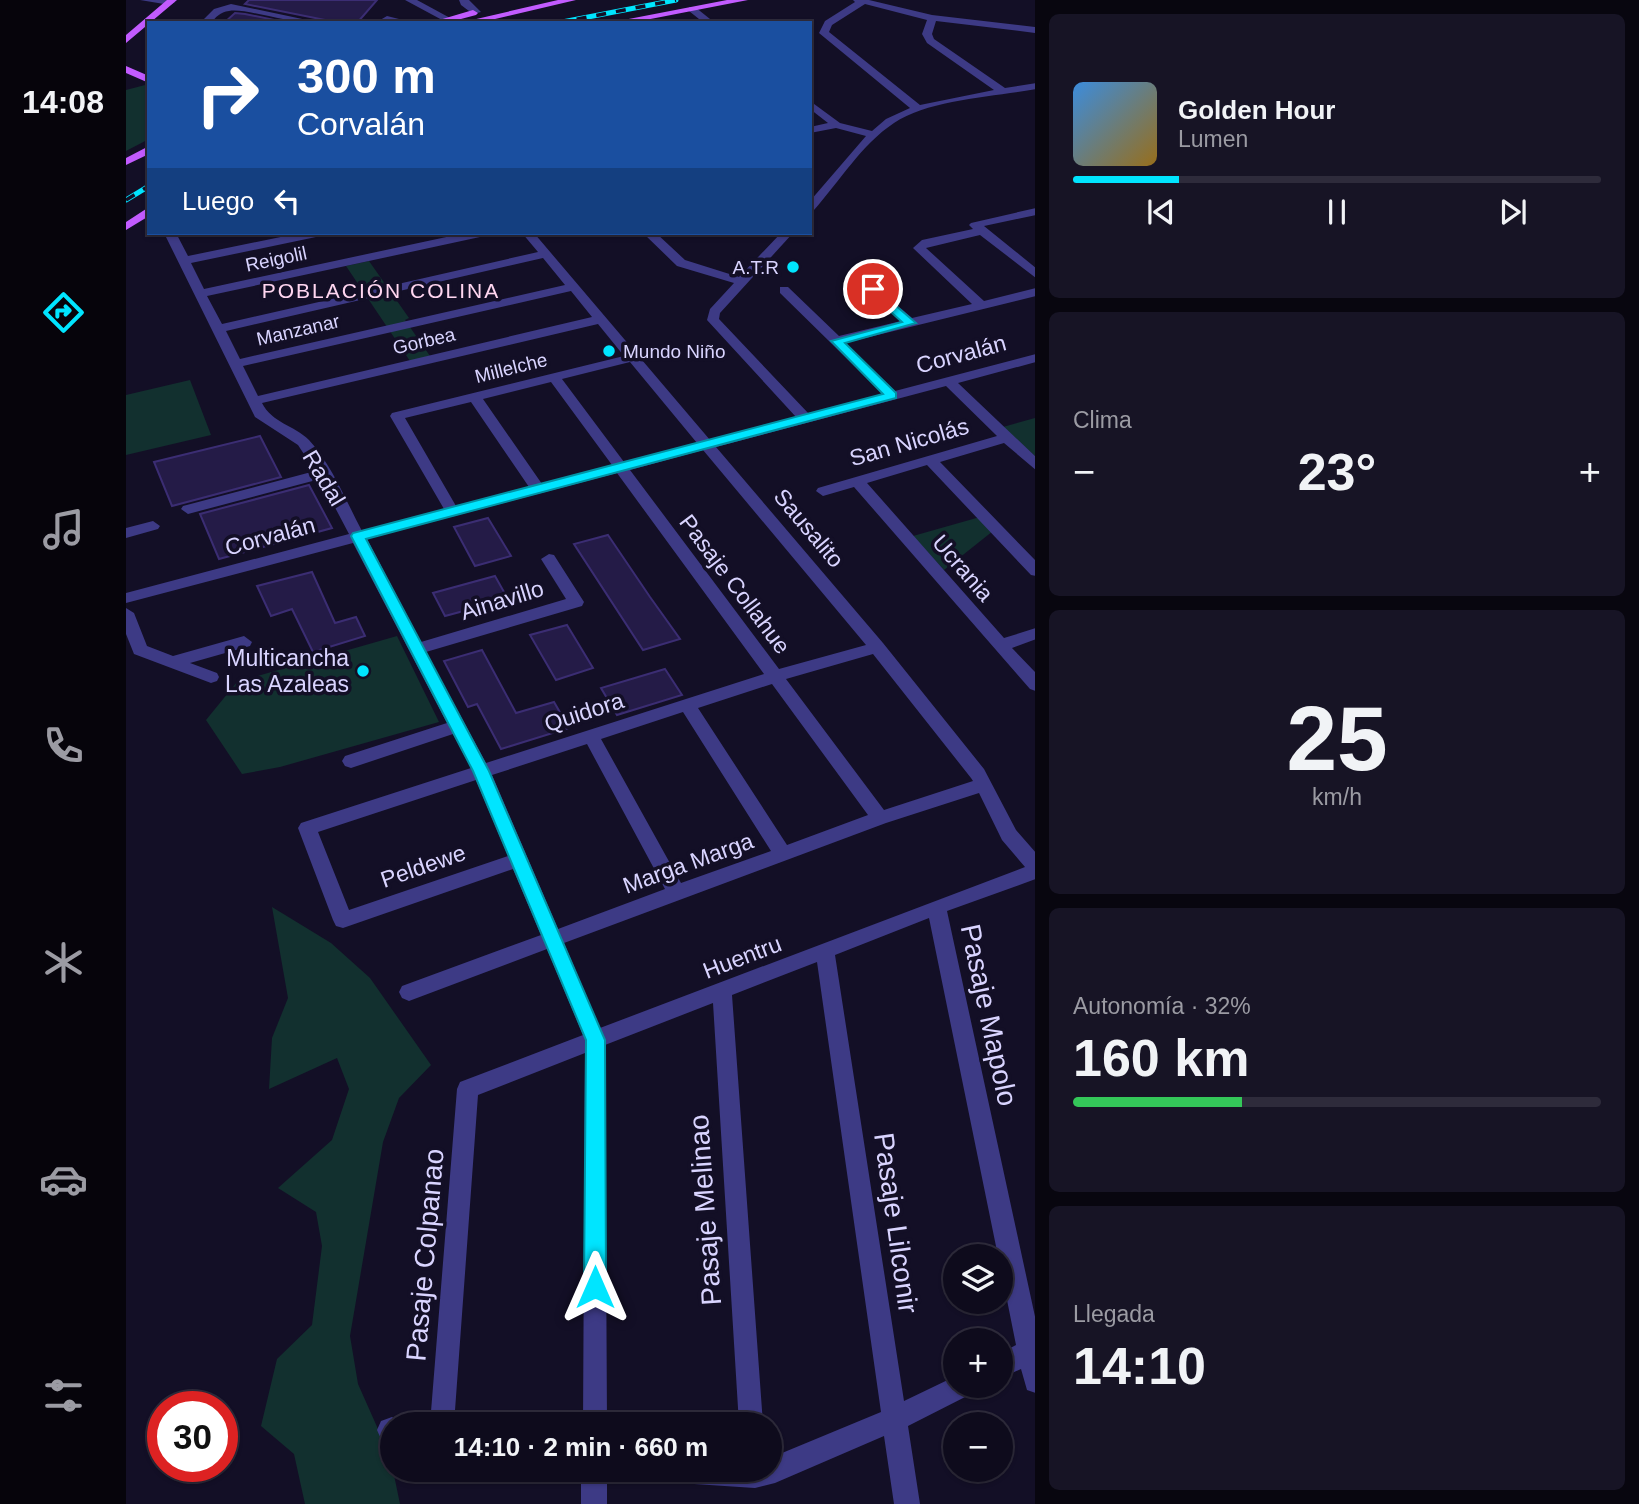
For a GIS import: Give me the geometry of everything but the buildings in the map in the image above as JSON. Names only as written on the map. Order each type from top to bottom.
[{"type":"main road","points":[[440,21],[535,0]]},
{"type":"main road","points":[[473,21],[572,0]]},
{"type":"main road","points":[[624,21],[743,0]]},
{"type":"main road","points":[[158,21],[174,1]]},
{"type":"main road","points":[[149,21],[174,1]]},
{"type":"main road","points":[[126,40],[147,23]]},
{"type":"main road","points":[[126,53],[147,32]]},
{"type":"main road","points":[[126,69],[147,79]]},
{"type":"main road","points":[[127,85],[147,80]]},
{"type":"main road","points":[[126,162],[147,150]]},
{"type":"main road","points":[[126,227],[147,211]]},
{"type":"street","points":[[145,0],[174,1]]},
{"type":"street","points":[[410,0],[447,19]]},
{"type":"street","points":[[464,0],[475,12]]},
{"type":"street","points":[[918,109],[824,33],[828,23],[860,1],[932,18],[1035,30]]},
{"type":"street","points":[[207,21],[227,7],[297,21]]},
{"type":"street","points":[[692,9],[707,21]]},
{"type":"street","points":[[932,18],[927,34],[930,41],[1004,92]]},
{"type":"street","points":[[812,206],[889,122],[918,109],[1035,86]]},
{"type":"street","points":[[812,106],[836,125],[875,135]]},
{"type":"street","points":[[812,130],[836,125]]},
{"type":"street","points":[[981,305],[920,251],[921,245],[1035,211]]},
{"type":"street","points":[[978,228],[1035,275]]},
{"type":"street","name":"Radal","points":[[171,235],[262,417],[303,442],[324,473],[358,536],[481,771],[595,1040],[595,1412]]},
{"type":"street","points":[[186,260],[276,237],[296,235]]},
{"type":"street","name":"Reigolil","points":[[202,293],[471,235]]},
{"type":"street","name":"Sausalito","points":[[530,235],[877,647],[985,784],[1009,835],[1035,869]]},
{"type":"street","points":[[651,235],[681,263],[742,282]]},
{"type":"street","points":[[785,235],[714,313],[715,324],[805,418]]},
{"type":"street","points":[[219,329],[546,254]]},
{"type":"street","points":[[855,272],[910,323]]},
{"type":"street","name":"Manzanar","points":[[237,364],[574,287]]},
{"type":"street","points":[[784,290],[892,395]]},
{"type":"street","points":[[836,341],[1035,292]]},
{"type":"street","name":"Gorbea","points":[[255,401],[601,319]]},
{"type":"street","name":"Millelche","points":[[452,511],[397,416],[634,357]]},
{"type":"street","name":"Corvalán","points":[[126,598],[1035,358]]},
{"type":"street","name":"Pasaje Collahue","points":[[554,377],[880,818]]},
{"type":"street","points":[[948,381],[1035,466]]},
{"type":"street","points":[[475,397],[538,489]]},
{"type":"street","name":"San Nicolás","points":[[823,491],[1006,438]]},
{"type":"street","points":[[930,460],[1035,571]]},
{"type":"street","points":[[188,509],[324,473]]},
{"type":"street","name":"Ucrania","points":[[857,481],[1035,685]]},
{"type":"street","points":[[126,533],[153,526]]},
{"type":"street","name":"Ainavillo","points":[[417,649],[576,602],[549,559]]},
{"type":"street","points":[[126,613],[140,650],[211,677]]},
{"type":"street","points":[[1000,646],[1035,633]]},
{"type":"street","points":[[172,662],[244,642]]},
{"type":"street","name":"Quidora","points":[[343,920],[307,828],[687,705],[877,647]]},
{"type":"street","points":[[687,705],[783,854]]},
{"type":"street","points":[[351,761],[458,726]]},
{"type":"street","points":[[591,736],[677,893]]},
{"type":"street","name":"Marga Marga","points":[[409,992],[880,818],[985,784]]},
{"type":"street","name":"Peldewe","points":[[343,920],[519,860]]},
{"type":"street","name":"Huentru","points":[[468,1089],[1035,869]]},
{"type":"street","name":"Pasaje Mapolo","points":[[936,907],[1032,1350],[1035,1381]]},
{"type":"street","name":"Pasaje Lilconir","points":[[825,951],[907,1504]]},
{"type":"street","name":"Pasaje Melinao","points":[[722,991],[750,1412]]},
{"type":"street","name":"Pasaje Colpanao","points":[[443,1412],[468,1089]]},
{"type":"street","points":[[1013,1360],[1032,1350]]},
{"type":"street","points":[[782,1466],[796,1463],[895,1419],[943,1395]]},
{"type":"street","points":[[594,1482],[594,1504]]},
{"type":"green space","points":[[147,85],[147,140],[126,151],[126,90]]},
{"type":"green space","points":[[369,261],[409,318],[405,320],[430,356],[410,361],[346,266]]},
{"type":"green space","points":[[190,380],[211,435],[126,455],[126,395]]},
{"type":"green space","points":[[1035,418],[1035,456],[1003,427]]},
{"type":"green space","points":[[980,517],[993,531],[944,570],[913,536]]},
{"type":"green space","points":[[397,636],[439,722],[280,767],[242,774],[206,720],[237,682]]},
{"type":"green space","points":[[272,907],[331,943],[370,978],[431,1065],[399,1098],[383,1142],[350,1336],[358,1384],[380,1434],[380,1482],[395,1482],[400,1504],[305,1504],[294,1454],[261,1426],[277,1359],[312,1325],[322,1246],[316,1212],[278,1188],[332,1140],[349,1089],[337,1058],[269,1089],[272,1038],[288,998]]},
{"type":"railway","points":[[567,21],[676,0]]},
{"type":"railway","points":[[126,200],[147,187]]},
{"type":"place","name":"A.T.R","points":[[793,267]]},
{"type":"place","name":"Mundo Niño","points":[[609,351]]},
{"type":"place","name":"Multicancha Las Azaleas","points":[[363,671]]},
{"type":"district","name":"POBLACIÓN COLINA","points":[[381,290]]},
{"type":"route","points":[[595,1287],[595,1040],[481,771],[358,536],[892,395],[836,341],[910,323],[873,289]]}]
